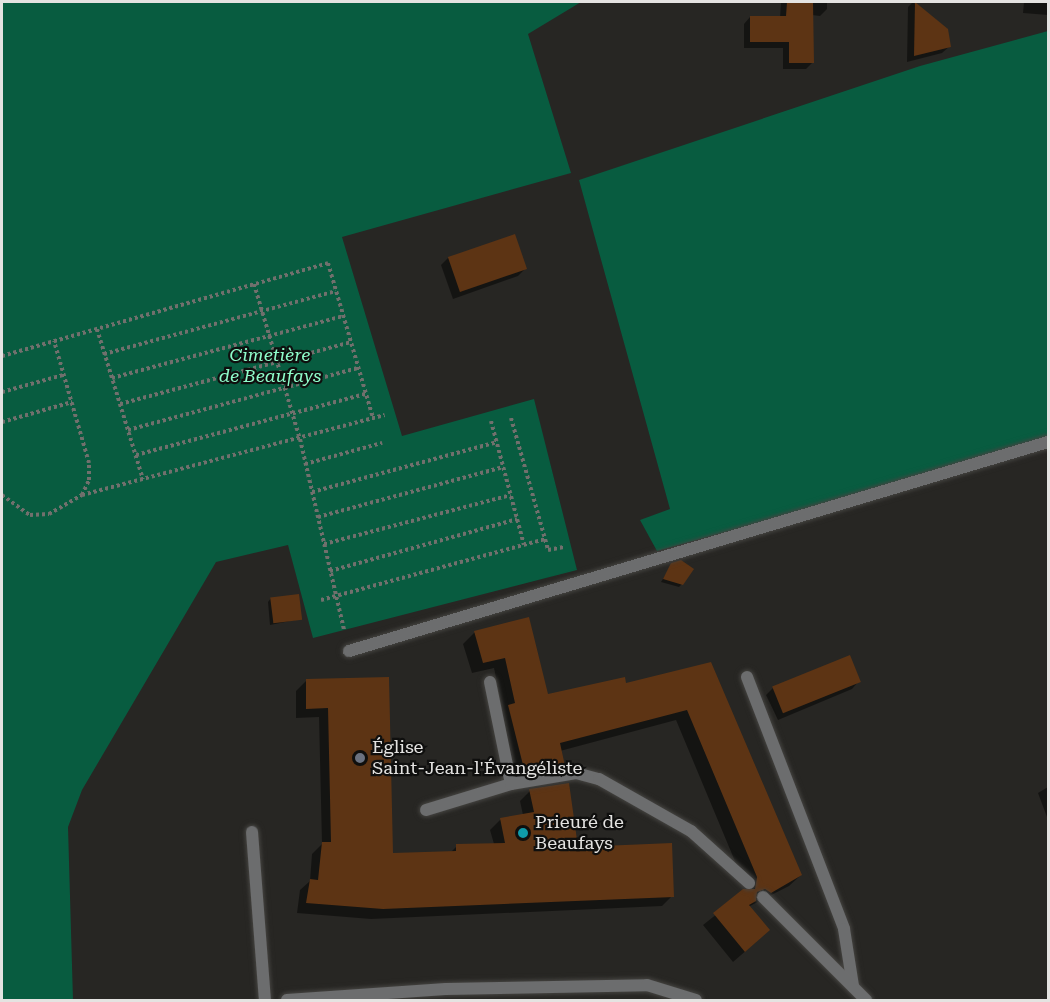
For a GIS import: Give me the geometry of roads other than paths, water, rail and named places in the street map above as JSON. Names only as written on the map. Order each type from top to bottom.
[{"type":"lane","points":[[349,651],[1048,442]]},
{"type":"lane","points":[[747,677],[844,929],[853,986]]},
{"type":"lane","points":[[490,682],[511,784]]},
{"type":"lane","points":[[426,810],[511,784],[576,773],[599,779],[691,831],[749,883]]},
{"type":"lane","points":[[252,832],[264,1000]]},
{"type":"lane","points":[[763,897],[866,1000]]},
{"type":"lane","points":[[287,1000],[446,989],[647,985],[696,1000]]},
{"type":"place","name":"Église Saint-Jean-l'Évangéliste","points":[[360,758]]},
{"type":"place","name":"Prieuré de Beaufays","points":[[523,833]]},
{"type":"park label","name":"Cimetière de Beaufays","points":[[270,366]]}]
